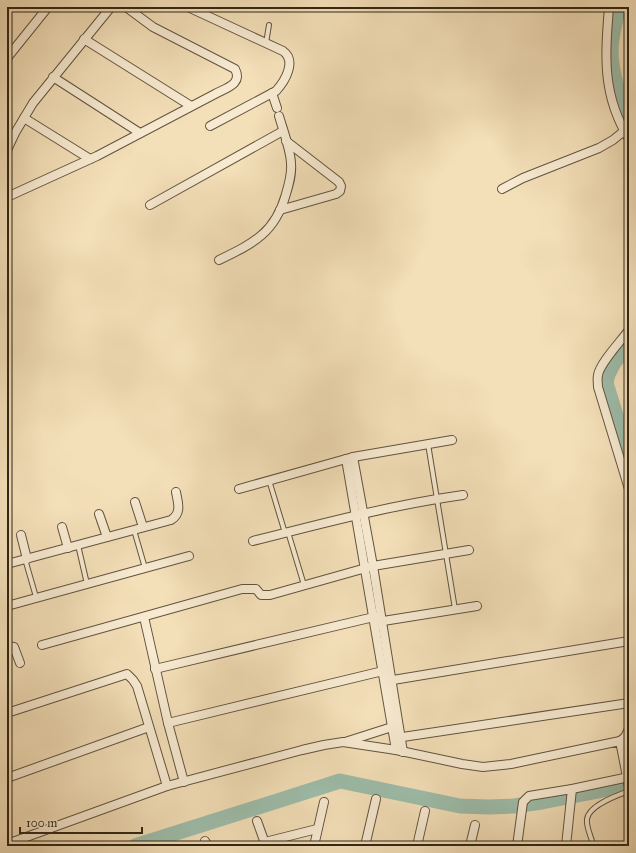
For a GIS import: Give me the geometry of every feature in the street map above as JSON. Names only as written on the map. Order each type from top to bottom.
[{"type":"street","points":[[7,58],[48,7]]},
{"type":"street","points":[[7,150],[15,133],[33,103],[108,10],[98,7]]},
{"type":"street","points":[[7,197],[90,159],[234,84],[237,79],[237,74],[234,69],[153,27],[126,7]]},
{"type":"street","points":[[188,7],[283,51],[288,54],[289,58],[288,70],[284,80],[276,91],[210,126]]},
{"type":"street","points":[[609,7],[606,57],[609,93],[616,113],[629,139]]},
{"type":"street","points":[[84,40],[191,106]]},
{"type":"street","points":[[53,78],[140,133]]},
{"type":"street","points":[[272,93],[277,108]]},
{"type":"street","points":[[219,260],[249,246],[262,236],[277,218],[291,176],[292,162],[280,116]]},
{"type":"street","points":[[24,118],[90,159]]},
{"type":"street","points":[[150,205],[283,131]]},
{"type":"street","points":[[502,189],[523,178],[599,148],[613,140],[624,131]]},
{"type":"street","points":[[280,210],[336,194],[340,191],[341,186],[339,182],[286,140]]},
{"type":"street","points":[[629,330],[601,366],[597,380],[629,489]]},
{"type":"street","points":[[238,489],[350,458],[452,440]]},
{"type":"street","points":[[350,458],[370,567],[399,751]]},
{"type":"street","points":[[7,564],[171,520],[178,514],[179,508],[176,492]]},
{"type":"street","points":[[253,541],[360,513],[463,494]]},
{"type":"street","points":[[135,502],[143,527]]},
{"type":"street","points":[[99,514],[107,537]]},
{"type":"street","points":[[62,527],[68,548]]},
{"type":"street","points":[[21,535],[26,559]]},
{"type":"street","points":[[42,644],[242,590],[256,589],[261,595],[265,595],[304,586],[370,567],[470,550]]},
{"type":"street","points":[[7,606],[189,556]]},
{"type":"street","points":[[155,669],[378,619],[477,606]]},
{"type":"street","points":[[144,617],[168,723],[184,782]]},
{"type":"street","points":[[388,681],[629,641]]},
{"type":"street","points":[[7,646],[9,645],[14,647],[20,663]]},
{"type":"street","points":[[168,723],[386,670]]},
{"type":"street","points":[[7,713],[127,674],[137,686],[167,786]]},
{"type":"street","points":[[388,681],[392,727],[397,738]]},
{"type":"street","points":[[397,738],[629,703]]},
{"type":"street","points":[[7,778],[149,727]]},
{"type":"street","points":[[7,844],[167,786],[302,750],[343,742],[392,727]]},
{"type":"street","points":[[343,742],[483,767],[511,764],[620,741],[625,737],[629,729]]},
{"type":"street","points":[[620,741],[629,787]]},
{"type":"street","points":[[517,846],[521,812],[525,798],[534,794],[571,791],[628,777]]},
{"type":"street","points":[[566,846],[571,791]]},
{"type":"street","points":[[365,846],[376,799]]},
{"type":"street","points":[[314,846],[324,802]]},
{"type":"street","points":[[417,846],[425,811]]},
{"type":"street","points":[[257,821],[265,844],[317,829]]},
{"type":"street","points":[[470,846],[475,825]]},
{"type":"lane","points":[[266,43],[269,25]]},
{"type":"lane","points":[[428,444],[455,610]]},
{"type":"lane","points":[[269,480],[304,586]]},
{"type":"lane","points":[[134,530],[145,568]]},
{"type":"lane","points":[[78,545],[87,584]]},
{"type":"lane","points":[[26,559],[36,597]]},
{"type":"lane","points":[[592,841],[587,820],[588,814],[603,802],[629,791]]},
{"type":"waterway","points":[[619,7],[612,39],[611,59],[622,103],[629,120]]},
{"type":"waterway","points":[[629,345],[612,367],[606,383],[629,457]]},
{"type":"waterway","points":[[135,846],[340,781],[460,806],[489,807],[514,806],[542,802],[629,785]]}]
